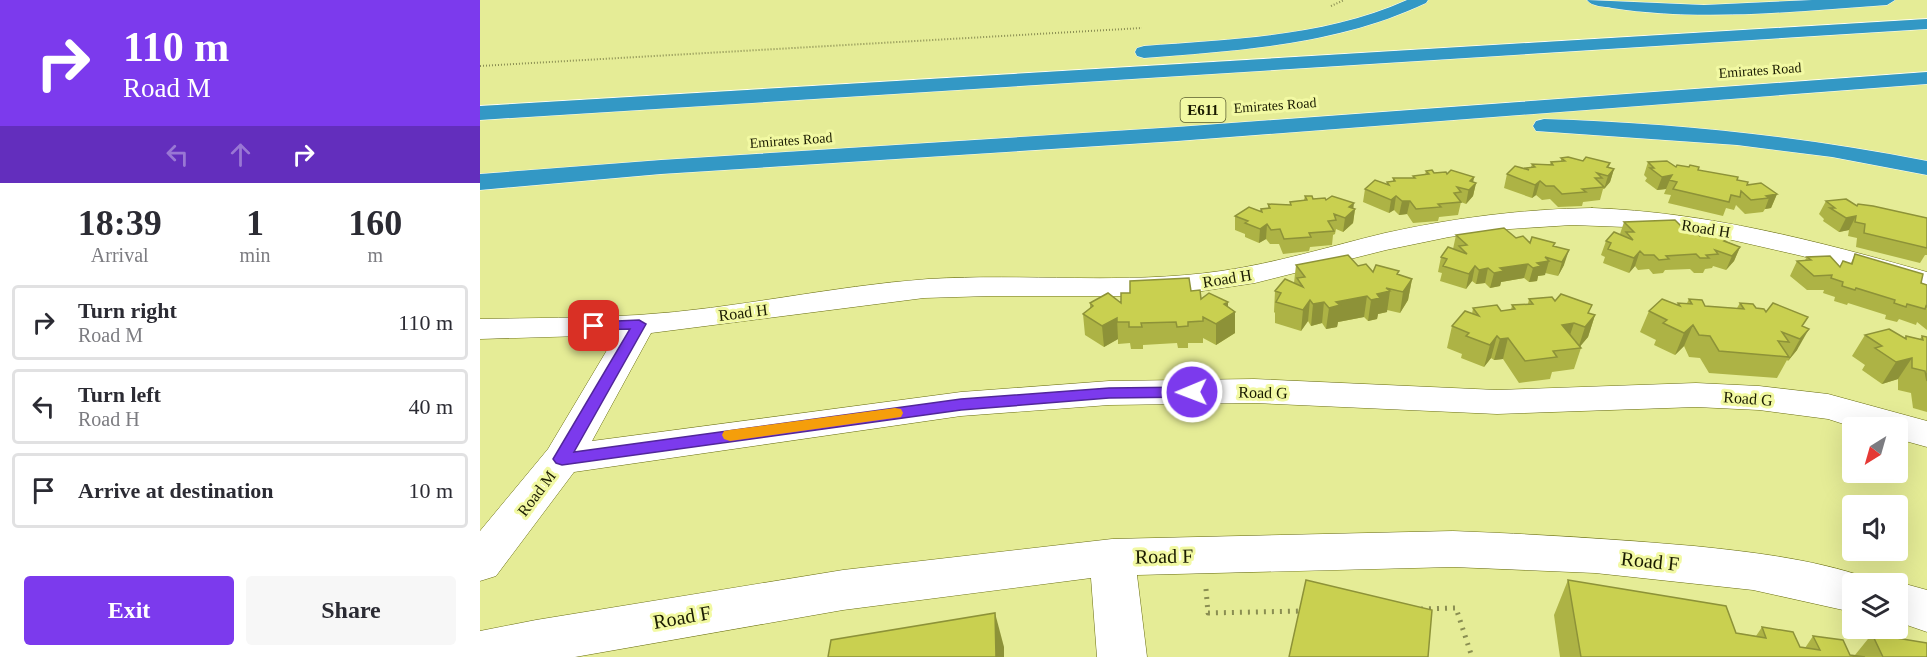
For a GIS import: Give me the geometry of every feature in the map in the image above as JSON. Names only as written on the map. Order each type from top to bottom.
[{"type":"highway","points":[[1126,53],[1243,44],[1307,35],[1382,16],[1420,0]]},
{"type":"highway","points":[[1595,0],[1653,8],[1701,9],[1887,0]]},
{"type":"highway","points":[[480,113],[1927,24]]},
{"type":"highway","points":[[691,101],[866,78],[1055,59]]},
{"type":"highway","name":"Emirates Road","points":[[1591,82],[1927,59]]},
{"type":"highway","points":[[484,175],[661,167],[1259,128],[1927,78]]},
{"type":"highway","points":[[1865,82],[1927,83]]},
{"type":"highway","name":"Emirates Road","points":[[484,175],[1013,124]]},
{"type":"highway","points":[[484,175],[571,183],[645,180],[1402,130],[1542,126],[1669,130],[1753,138],[1832,149],[1927,168]]},
{"type":"street","name":"Road H","points":[[480,329],[639,324],[968,286],[1122,288],[1190,284],[1254,275],[1448,229],[1526,220],[1611,217],[1692,224],[1779,241],[1927,282]]},
{"type":"street","name":"Road M","points":[[480,563],[562,459],[639,324]]},
{"type":"street","name":"Road G","points":[[562,459],[961,404],[1109,393],[1254,390],[1497,402],[1696,395],[1759,398],[1827,407],[1927,434]]},
{"type":"street","name":"Road F","points":[[480,654],[536,642],[843,590],[1112,558],[1453,549],[1595,555],[1753,571],[1842,590]]},
{"type":"street","points":[[1112,558],[1122,657]]},
{"type":"street","points":[[1908,605],[1927,611]]},
{"type":"path","points":[[1326,9],[1344,0]]},
{"type":"path","points":[[480,66],[1151,27]]},
{"type":"path","points":[[1204,555],[1208,613],[1314,611]]},
{"type":"path","points":[[1408,609],[1456,608],[1472,657]]},
{"type":"building","points":[[1568,157],[1583,161],[1586,157],[1610,163],[1607,167],[1614,169],[1608,176],[1597,173],[1602,178],[1595,178],[1604,187],[1582,189],[1586,192],[1562,194],[1554,186],[1546,186],[1540,181],[1535,185],[1507,174],[1515,166],[1529,170],[1526,168],[1535,167],[1532,164],[1553,165],[1551,162],[1565,161],[1561,158]]},
{"type":"building","points":[[1667,161],[1676,167],[1677,165],[1689,167],[1690,165],[1699,167],[1698,170],[1738,177],[1737,180],[1748,182],[1747,185],[1761,183],[1777,194],[1766,196],[1769,198],[1751,200],[1741,191],[1740,197],[1731,195],[1729,202],[1673,189],[1677,182],[1669,180],[1672,175],[1662,177],[1650,168],[1654,168],[1648,162]]},
{"type":"building","points":[[1432,170],[1434,173],[1446,172],[1447,174],[1451,170],[1474,177],[1470,181],[1476,183],[1469,190],[1457,187],[1461,192],[1454,193],[1461,202],[1438,204],[1441,207],[1416,209],[1410,201],[1402,201],[1396,196],[1391,200],[1365,189],[1375,180],[1389,185],[1387,182],[1395,181],[1393,178],[1415,178],[1413,176],[1429,174],[1426,171]]},
{"type":"building","points":[[1305,196],[1326,200],[1332,196],[1354,203],[1349,207],[1355,209],[1345,218],[1334,214],[1336,220],[1328,221],[1334,231],[1309,233],[1311,237],[1284,239],[1280,229],[1271,230],[1267,224],[1260,229],[1235,216],[1249,207],[1262,212],[1261,209],[1270,208],[1268,204],[1291,205],[1290,202],[1307,200]]},
{"type":"building","points":[[1846,199],[1857,206],[1858,204],[1873,206],[1927,218],[1927,248],[1864,233],[1865,224],[1855,222],[1856,216],[1846,218],[1830,208],[1835,208],[1826,201]]},
{"type":"building","points":[[1675,220],[1685,230],[1693,229],[1700,236],[1703,231],[1727,239],[1724,241],[1740,247],[1732,256],[1715,250],[1718,254],[1706,255],[1709,258],[1700,258],[1696,254],[1666,256],[1669,259],[1659,260],[1654,255],[1644,255],[1640,251],[1634,258],[1608,249],[1611,243],[1606,241],[1614,232],[1633,240],[1626,232],[1634,232],[1624,222]]},
{"type":"building","points":[[1504,228],[1516,238],[1523,236],[1530,243],[1532,237],[1555,243],[1553,246],[1569,250],[1562,262],[1545,257],[1549,261],[1537,263],[1541,266],[1533,268],[1528,264],[1500,268],[1504,271],[1494,273],[1488,268],[1479,270],[1475,266],[1469,274],[1443,266],[1447,259],[1441,257],[1448,247],[1467,254],[1459,246],[1467,245],[1456,235]]},
{"type":"building","points":[[1855,254],[1923,274],[1921,283],[1927,285],[1927,307],[1925,309],[1907,304],[1906,307],[1894,303],[1895,300],[1842,286],[1843,282],[1831,278],[1832,275],[1814,276],[1797,261],[1811,260],[1807,257],[1830,256],[1840,267],[1843,261],[1852,264]]},
{"type":"building","points":[[1348,255],[1358,266],[1366,264],[1373,272],[1376,265],[1399,271],[1397,274],[1412,279],[1403,292],[1386,288],[1390,291],[1377,294],[1380,298],[1371,300],[1367,296],[1336,302],[1340,305],[1329,308],[1324,302],[1313,304],[1310,300],[1303,310],[1276,302],[1281,293],[1275,291],[1285,279],[1303,287],[1297,278],[1305,277],[1296,265]]},
{"type":"building","points":[[1189,278],[1191,291],[1200,290],[1201,299],[1209,293],[1228,302],[1224,304],[1235,312],[1216,324],[1203,317],[1203,321],[1188,322],[1188,326],[1177,327],[1176,322],[1141,323],[1142,327],[1129,327],[1129,322],[1117,322],[1117,318],[1102,326],[1083,314],[1093,306],[1090,303],[1108,293],[1121,303],[1121,293],[1130,293],[1130,281]]},
{"type":"building","points":[[1561,294],[1592,305],[1588,313],[1595,315],[1585,327],[1574,323],[1562,325],[1581,348],[1553,351],[1557,357],[1525,361],[1508,338],[1500,339],[1497,336],[1490,345],[1466,336],[1469,333],[1452,326],[1465,311],[1479,316],[1473,308],[1497,305],[1501,311],[1515,309],[1512,305],[1533,304],[1529,299],[1552,297],[1555,301]]},
{"type":"building","points":[[1662,299],[1680,306],[1678,303],[1692,304],[1689,299],[1702,300],[1705,306],[1744,309],[1740,303],[1753,304],[1756,308],[1764,309],[1766,312],[1773,303],[1808,317],[1802,326],[1809,329],[1800,339],[1782,332],[1789,342],[1778,341],[1789,357],[1719,351],[1710,336],[1699,335],[1693,325],[1684,333],[1663,323],[1667,320],[1649,311]]},
{"type":"building","points":[[1889,329],[1906,339],[1906,336],[1923,340],[1922,336],[1927,337],[1927,381],[1925,371],[1912,368],[1912,358],[1896,362],[1875,348],[1882,346],[1865,335]]},
{"type":"building","points":[[1306,580],[1432,610],[1428,657],[1289,657]]},
{"type":"building","points":[[1568,580],[1726,606],[1736,633],[1766,638],[1762,627],[1793,632],[1800,647],[1820,650],[1813,636],[1843,640],[1850,655],[1865,657],[1581,657]]},
{"type":"building","points":[[995,613],[996,657],[828,657],[831,640]]},
{"type":"building","points":[[1874,639],[1903,639],[1927,643],[1927,657],[1883,657]]},
{"type":"slow traffic","points":[[730,435],[895,413]]},
{"type":"route","points":[[594,326],[639,324],[562,459],[961,404],[1109,393],[1192,392]]}]
